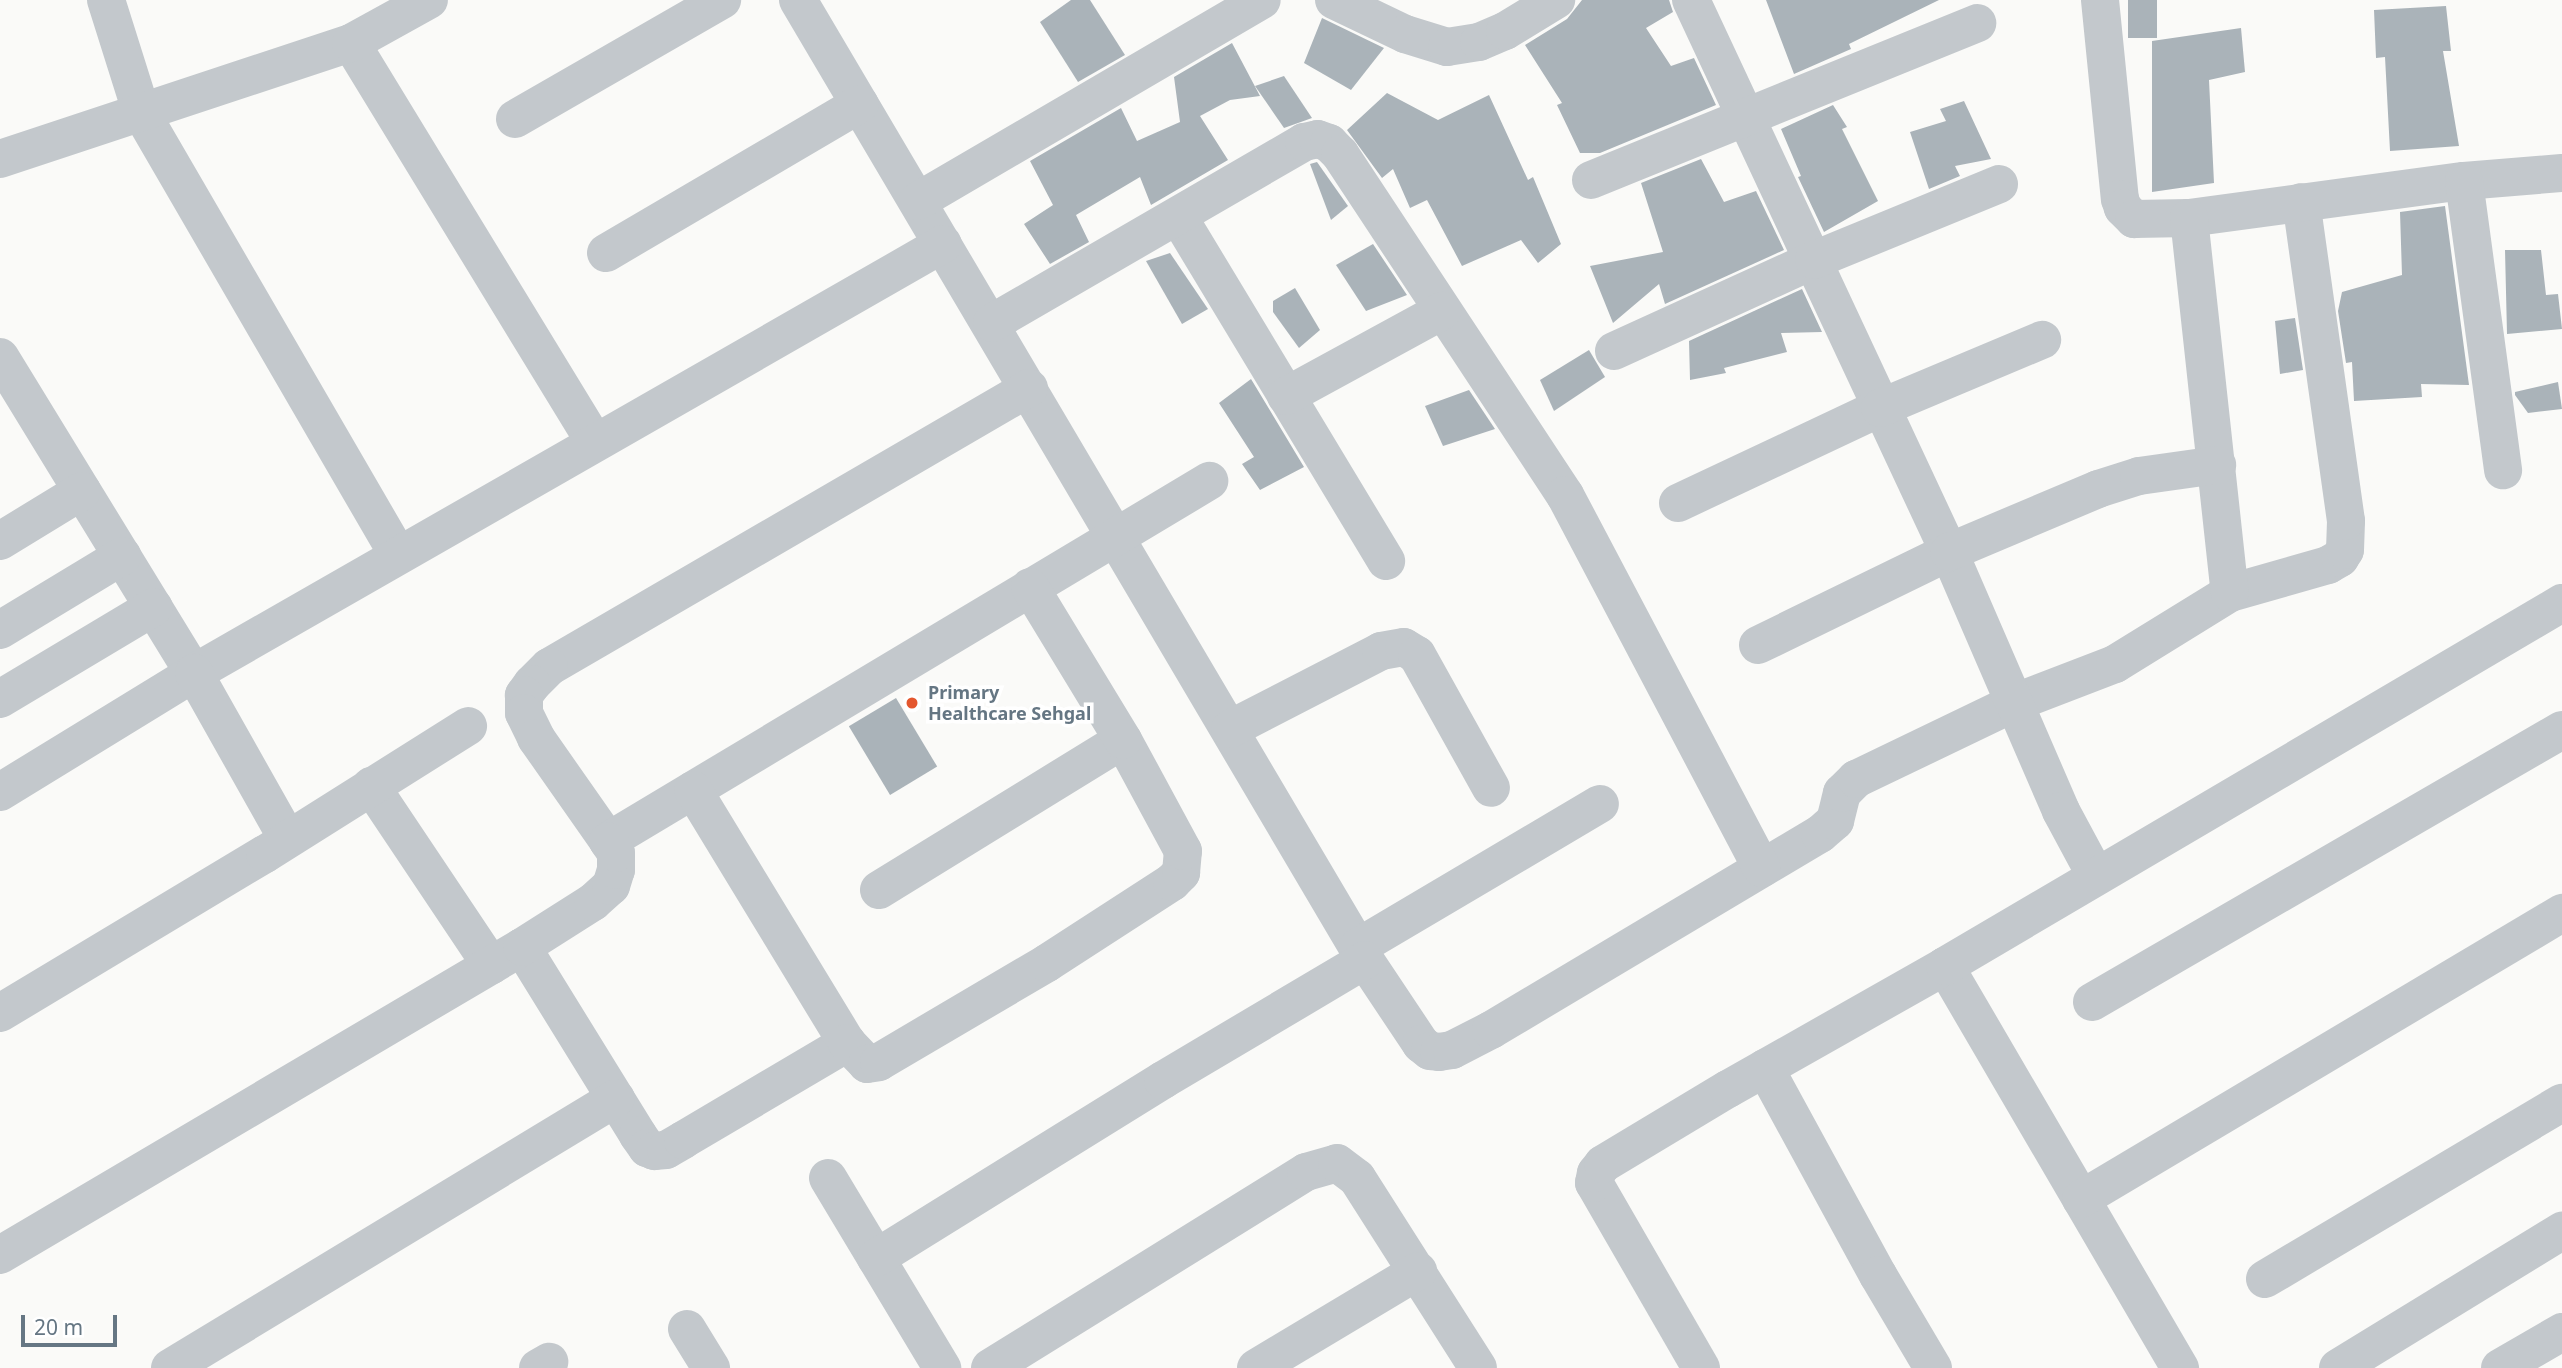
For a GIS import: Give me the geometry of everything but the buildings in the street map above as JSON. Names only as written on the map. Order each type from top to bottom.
[{"type":"street","points":[[106,0],[142,114],[398,555]]},
{"type":"street","points":[[0,159],[351,43],[429,0]]},
{"type":"street","points":[[515,119],[722,0]]},
{"type":"street","points":[[798,0],[1117,535],[1362,954],[1421,1044],[1430,1051],[1452,1050],[1491,1030],[1829,827],[1838,814],[1842,793],[1856,779],[2016,702],[2115,664],[2230,593],[2328,565],[2345,550],[2346,521],[2301,202]]},
{"type":"street","points":[[918,201],[1262,0]]},
{"type":"street","points":[[1334,0],[1405,34],[1447,47],[1479,42],[1509,16],[1556,0]]},
{"type":"street","points":[[1691,0],[1949,552],[2016,702],[2060,811],[2096,876]]},
{"type":"street","points":[[2099,0],[2123,208],[2134,219],[2189,218],[2464,181],[2562,173]]},
{"type":"street","points":[[1591,180],[1977,23]]},
{"type":"street","points":[[351,43],[595,442]]},
{"type":"street","points":[[606,253],[860,104]]},
{"type":"street","points":[[992,324],[1304,142],[1318,139],[1329,144],[1340,154],[1442,311],[1499,391],[1565,495],[1762,868]]},
{"type":"street","points":[[2464,181],[2503,470]]},
{"type":"street","points":[[1614,351],[1814,260],[1999,184]]},
{"type":"street","points":[[1178,216],[1386,561]]},
{"type":"street","points":[[2189,218],[2230,593]]},
{"type":"street","points":[[0,792],[194,673],[943,244]]},
{"type":"street","points":[[1286,396],[1442,311]]},
{"type":"street","points":[[1678,503],[1880,408],[2042,340]]},
{"type":"street","points":[[0,357],[194,673],[287,838]]},
{"type":"street","points":[[0,1255],[507,956],[611,886],[616,870],[616,853],[536,738],[524,713],[524,695],[531,684],[549,667],[1029,388]]},
{"type":"street","points":[[1758,645],[1949,552],[2098,489],[2139,476],[2217,465]]},
{"type":"street","points":[[608,841],[1209,481]]},
{"type":"street","points":[[0,541],[82,491]]},
{"type":"street","points":[[0,630],[122,556]]},
{"type":"street","points":[[693,790],[847,1043],[858,1059],[867,1064],[880,1062],[1047,963],[1172,882],[1181,873],[1183,852],[1123,740],[1030,587]]},
{"type":"street","points":[[1701,1368],[1594,1183],[1596,1173],[1612,1157],[1945,966],[2562,603]]},
{"type":"street","points":[[0,699],[154,607]]},
{"type":"street","points":[[1230,729],[1381,650],[1404,648],[1418,655],[1490,789]]},
{"type":"street","points":[[0,1013],[468,726]]},
{"type":"street","points":[[2092,1002],[2562,730]]},
{"type":"street","points":[[879,890],[1123,740]]},
{"type":"street","points":[[371,786],[616,1098],[647,1148],[666,1150],[847,1043]]},
{"type":"street","points":[[876,1258],[1600,803]]},
{"type":"street","points":[[2081,1199],[2562,912]]},
{"type":"street","points":[[1945,966],[2180,1368]]},
{"type":"street","points":[[1765,1068],[1878,1275],[1933,1368]]},
{"type":"street","points":[[170,1368],[616,1098]]},
{"type":"street","points":[[2265,1279],[2562,1103]]},
{"type":"street","points":[[990,1368],[1306,1172],[1322,1165],[1337,1163],[1357,1178],[1478,1368]]},
{"type":"street","points":[[828,1178],[942,1368]]},
{"type":"street","points":[[2338,1368],[2562,1231]]},
{"type":"street","points":[[1256,1368],[1418,1271]]},
{"type":"street","points":[[687,1329],[711,1368]]},
{"type":"street","points":[[2501,1368],[2562,1332]]},
{"type":"place","name":"Primary Healthcare Sehgal","points":[[912,703]]}]
